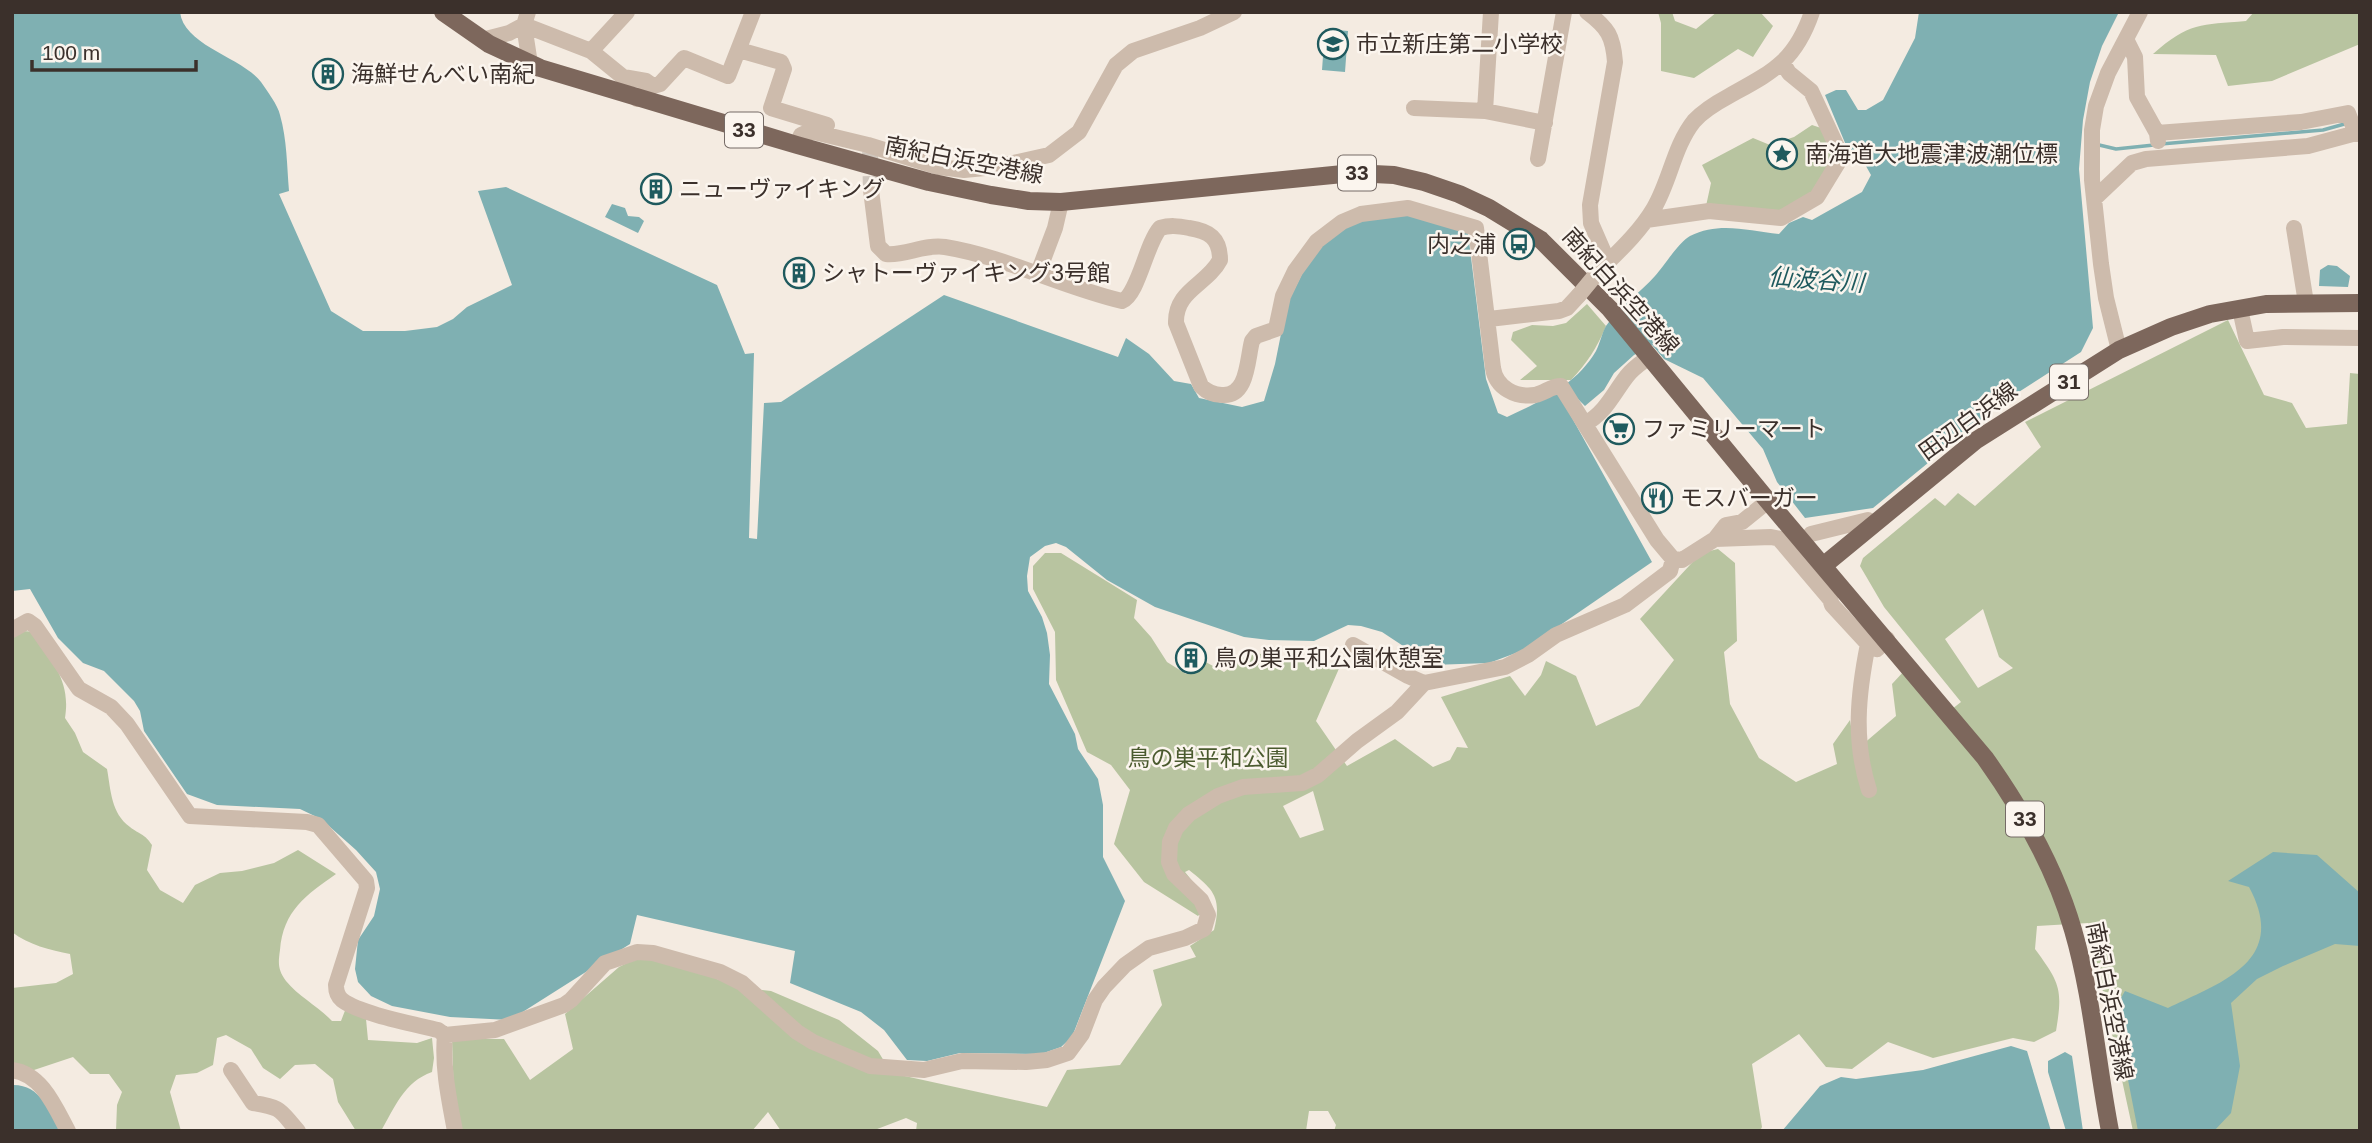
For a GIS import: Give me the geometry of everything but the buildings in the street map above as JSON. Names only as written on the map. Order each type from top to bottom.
[{"type":"main road","name":"南紀白浜空港線","points":[[443,12],[482,40],[530,64],[638,99],[797,145],[969,191],[1029,201],[1061,202],[1242,185],[1325,174],[1394,175],[1424,181],[1459,194],[1522,227],[1547,244],[1610,309],[1768,501],[1887,639],[1985,758],[2013,797],[2043,854],[2073,928],[2090,1007],[2110,1131]]},
{"type":"main road","name":"田辺白浜線","points":[[1823,566],[1975,441],[2119,350],[2171,327],[2210,314],[2266,304],[2360,303]]},
{"type":"street","points":[[591,51],[627,12]]},
{"type":"street","points":[[638,99],[653,86],[660,84],[684,58],[728,76],[753,12]]},
{"type":"street","points":[[797,145],[801,135],[810,131],[939,167],[964,170],[995,167],[1049,155],[1079,132],[1116,65],[1133,51],[1200,28],[1234,12]]},
{"type":"street","points":[[1485,111],[1491,12]]},
{"type":"street","points":[[1538,159],[1564,12]]},
{"type":"street","points":[[1587,12],[1601,23],[1614,43],[1615,62],[1590,205],[1591,223],[1603,267]]},
{"type":"street","points":[[1489,319],[1559,312],[1567,308],[1646,220],[1694,121],[1709,108],[1783,63],[1797,47],[1812,12]]},
{"type":"street","points":[[2119,350],[2106,298],[2091,166],[2092,130],[2096,106],[2108,73],[2140,12]]},
{"type":"street","points":[[482,40],[509,33],[526,18]]},
{"type":"street","points":[[526,18],[591,51],[623,77],[646,81],[653,86]]},
{"type":"street","points":[[526,18],[530,64]]},
{"type":"street","points":[[2126,39],[2135,57],[2137,97],[2158,145]]},
{"type":"street","points":[[739,50],[781,62],[784,69],[771,108],[848,132],[869,148]]},
{"type":"street","points":[[1646,220],[1709,211],[1781,218],[1817,197],[1839,161],[1839,151],[1811,91],[1788,74],[1783,63]]},
{"type":"street","points":[[1414,108],[1485,111],[1545,123]]},
{"type":"street","points":[[2094,199],[2132,163],[2158,145],[2348,113],[2355,128],[2308,146],[2158,145]]},
{"type":"street","points":[[871,190],[877,242],[886,254],[946,247],[1124,301],[1130,295],[1160,228],[1176,226],[1209,233],[1217,241],[1220,260],[1184,296],[1178,306],[1176,323],[1201,386],[1208,392],[1221,396],[1234,394],[1240,387],[1254,338],[1276,329],[1284,292],[1295,271],[1317,241],[1337,225],[1361,214],[1408,208],[1476,228],[1497,382],[1507,390],[1525,395],[1538,395],[1555,386],[1562,386],[1657,540],[1673,559],[1682,560],[1715,539],[1726,525],[1742,522],[1768,501]]},
{"type":"street","points":[[1038,273],[1055,228],[1061,202]]},
{"type":"street","points":[[2294,228],[2306,303]]},
{"type":"street","points":[[2240,309],[2247,341],[2283,337],[2360,338]]},
{"type":"street","points":[[1585,424],[1609,404],[1625,379],[1647,355]]},
{"type":"street","points":[[1811,534],[1868,520],[1874,524]]},
{"type":"street","points":[[1715,539],[1771,537],[1783,540],[1830,598],[1832,605],[1868,644],[1877,649],[1887,639]]},
{"type":"street","points":[[1353,645],[1424,683],[1505,667],[1556,635],[1625,605],[1670,571],[1673,559]]},
{"type":"street","points":[[12,631],[28,621],[35,626],[79,689],[111,707],[127,724],[190,816],[307,822],[318,825],[366,881],[367,888],[336,985],[337,995],[343,1001],[374,1013],[438,1030],[445,1035],[495,1030],[564,1005],[605,963],[637,952],[653,953],[720,972],[742,983],[797,1032],[813,1042],[870,1066],[924,1070],[962,1061],[1047,1060],[1068,1053],[1082,1034],[1095,999],[1125,965],[1149,948],[1185,938],[1204,929],[1208,915],[1201,900],[1174,874],[1169,862],[1170,842],[1176,828],[1189,814],[1218,796],[1243,787],[1302,783],[1318,775],[1396,712],[1424,683]]},
{"type":"street","points":[[1868,644],[1860,685],[1857,730],[1862,768],[1869,790]]},
{"type":"street","points":[[445,1035],[448,1091],[455,1131]]},
{"type":"street","points":[[12,1070],[30,1076],[47,1093],[68,1131]]},
{"type":"street","points":[[230,1070],[253,1103],[272,1106],[282,1111],[298,1131]]},
{"type":"green space","points":[[1658,12],[1672,12],[1675,21],[1696,29],[1717,12],[1760,12],[1773,26],[1753,57],[1738,49],[1694,78],[1661,71],[1661,23]]},
{"type":"green space","points":[[2254,12],[2360,12],[2360,44],[2272,81],[2228,86],[2216,55],[2153,54],[2186,31],[2206,25],[2246,21]]},
{"type":"green space","points":[[1812,125],[1827,130],[1834,152],[1833,164],[1815,192],[1782,214],[1706,206],[1711,183],[1702,165],[1753,138],[1770,145],[1794,137]]},
{"type":"green space","points":[[1587,304],[1606,326],[1577,374],[1571,380],[1520,380],[1537,366],[1511,340],[1513,332],[1532,325],[1553,326],[1566,323]]},
{"type":"green space","name":"鳥の巣平和公園","points":[[2228,320],[2264,395],[2292,403],[2306,428],[2347,424],[2350,373],[2360,374],[2360,1131],[2133,1131],[2088,923],[2037,926],[2035,949],[2058,987],[2056,1031],[2034,1042],[2013,1038],[1933,1058],[1888,1042],[1852,1069],[1826,1067],[1799,1034],[1752,1064],[1762,1127],[1760,1131],[1334,1131],[1336,1125],[1328,1111],[1309,1111],[1306,1131],[916,1131],[917,1123],[906,1118],[872,1131],[781,1131],[768,1112],[752,1131],[455,1131],[452,1039],[504,1039],[530,1080],[573,1049],[565,1014],[619,967],[639,957],[704,974],[738,987],[771,991],[839,1020],[878,1051],[891,1073],[1047,1107],[1067,1070],[1120,1065],[1162,1005],[1153,970],[1196,957],[1190,946],[1214,930],[1216,902],[1205,883],[1189,870],[1185,872],[1210,903],[1198,916],[1144,882],[1114,844],[1130,790],[1111,765],[1087,752],[1056,680],[1055,632],[1033,589],[1033,566],[1045,553],[1061,553],[1137,600],[1134,618],[1151,637],[1167,662],[1186,674],[1202,660],[1224,672],[1251,652],[1285,659],[1341,664],[1316,721],[1347,766],[1395,739],[1433,767],[1450,760],[1457,747],[1468,748],[1441,697],[1510,676],[1525,696],[1541,675],[1546,661],[1576,676],[1596,726],[1639,706],[1674,660],[1640,619],[1701,553],[1718,549],[1735,563],[1737,641],[1724,652],[1730,704],[1759,758],[1796,782],[1837,764],[1833,744],[1850,720],[1855,751],[1896,716],[1892,684],[1905,670],[1942,717],[1961,702],[1884,607],[1860,566],[1863,558],[1935,498],[1945,506],[1958,493],[1975,506],[2041,447],[2025,422]],"holes":[[[1983,609],[1999,657],[2013,668],[1978,688],[1945,639]],[[1313,791],[1324,830],[1300,838],[1283,806]]]},
{"type":"green space","points":[[22,631],[38,632],[63,683],[65,718],[83,752],[107,769],[113,801],[119,815],[152,845],[147,870],[160,890],[183,903],[195,885],[220,873],[274,863],[298,850],[336,874],[306,897],[291,914],[282,936],[279,967],[291,987],[332,1021],[341,1021],[346,1008],[366,1019],[368,1040],[417,1043],[432,1038],[432,1072],[422,1076],[407,1089],[381,1131],[356,1131],[338,1102],[333,1079],[315,1064],[295,1065],[280,1079],[263,1068],[251,1049],[226,1035],[217,1038],[213,1065],[197,1073],[176,1075],[170,1092],[181,1131],[116,1131],[117,1105],[122,1092],[109,1074],[90,1074],[73,1057],[31,1071],[12,1070],[12,988],[56,983],[73,974],[70,954],[32,944],[12,932],[12,636]]},
{"type":"water","name":"仙波谷川","points":[[12,12],[180,12],[184,24],[192,34],[252,73],[275,103],[282,124],[289,191],[279,194],[331,311],[363,331],[405,331],[437,327],[453,319],[467,307],[512,285],[478,191],[506,187],[717,285],[745,354],[754,353],[749,538],[757,539],[764,403],[781,402],[944,295],[1118,357],[1126,338],[1149,354],[1174,381],[1191,384],[1199,398],[1242,407],[1264,401],[1275,364],[1287,304],[1310,258],[1330,238],[1359,218],[1408,215],[1468,233],[1486,379],[1498,413],[1507,417],[1557,391],[1579,373],[1596,351],[1611,319],[1659,272],[1676,249],[1690,236],[1701,231],[1723,228],[1779,234],[1789,223],[1803,217],[1812,220],[1862,192],[1871,175],[1862,159],[1848,150],[1825,95],[1836,90],[1846,90],[1858,110],[1866,110],[1883,100],[1915,38],[1919,12],[2119,12],[2102,46],[2090,82],[2083,120],[2079,169],[2093,328],[2081,352],[2000,404],[1873,508],[1805,518],[1777,482],[1763,449],[1703,378],[1664,359],[1652,345],[1634,355],[1614,373],[1604,390],[1585,406],[1578,399],[1566,407],[1652,562],[1524,650],[1489,663],[1432,665],[1382,632],[1361,626],[1348,625],[1314,641],[1244,637],[1155,607],[1107,580],[1066,547],[1056,543],[1045,546],[1030,557],[1028,591],[1047,633],[1050,655],[1049,684],[1075,734],[1078,749],[1098,779],[1103,805],[1103,857],[1125,901],[1072,1037],[1061,1047],[1041,1054],[960,1053],[927,1061],[907,1060],[884,1030],[861,1012],[790,983],[795,951],[637,915],[630,944],[510,1020],[450,1017],[392,1006],[371,996],[358,982],[355,969],[358,940],[374,916],[380,889],[376,872],[356,850],[321,819],[300,809],[217,805],[187,794],[144,731],[140,711],[134,701],[104,671],[83,663],[58,638],[30,589],[12,591]]},
{"type":"water","points":[[1325,29],[1348,31],[1345,72],[1322,70]]},
{"type":"water","points":[[612,204],[625,208],[628,216],[639,217],[644,221],[638,233],[605,217]]},
{"type":"water","points":[[2328,265],[2337,266],[2350,276],[2348,287],[2319,286],[2320,270]]},
{"type":"water","points":[[2273,852],[2317,855],[2360,893],[2360,946],[2335,944],[2283,966],[2257,979],[2231,1003],[2240,1066],[2231,1113],[2214,1131],[2138,1131],[2123,1054],[2117,1055],[2114,1046],[2121,1041],[2118,1003],[2125,991],[2168,1008],[2209,989],[2244,966],[2255,951],[2261,933],[2259,912],[2249,887],[2228,881]]},
{"type":"water","points":[[2011,1046],[2027,1051],[2051,1131],[1782,1131],[1820,1086],[1841,1077],[1856,1079],[1923,1070]]},
{"type":"water","points":[[2065,1052],[2072,1056],[2083,1131],[2066,1131],[2048,1072],[2048,1061]]},
{"type":"water","points":[[12,1085],[22,1086],[37,1094],[48,1107],[61,1131],[12,1131]]},
{"type":"waterway","points":[[2161,144],[2323,130],[2348,123]]},
{"type":"waterway","points":[[2095,144],[2116,149],[2154,145]]},
{"type":"tunnel","points":[[870,152],[871,190]]},
{"type":"place","name":"市立新庄第二小学校","points":[[1333,44]]},
{"type":"place","name":"海鮮せんべい南紀","points":[[328,74]]},
{"type":"place","name":"南海道大地震津波潮位標","points":[[1782,154]]},
{"type":"place","name":"ニューヴァイキング","points":[[656,189]]},
{"type":"place","name":"内之浦","points":[[1519,244]]},
{"type":"place","name":"シャトーヴァイキング3号館","points":[[799,273]]},
{"type":"place","name":"ファミリーマート","points":[[1619,429]]},
{"type":"place","name":"モスバーガー","points":[[1657,498]]},
{"type":"place","name":"鳥の巣平和公園休憩室","points":[[1191,658]]}]
